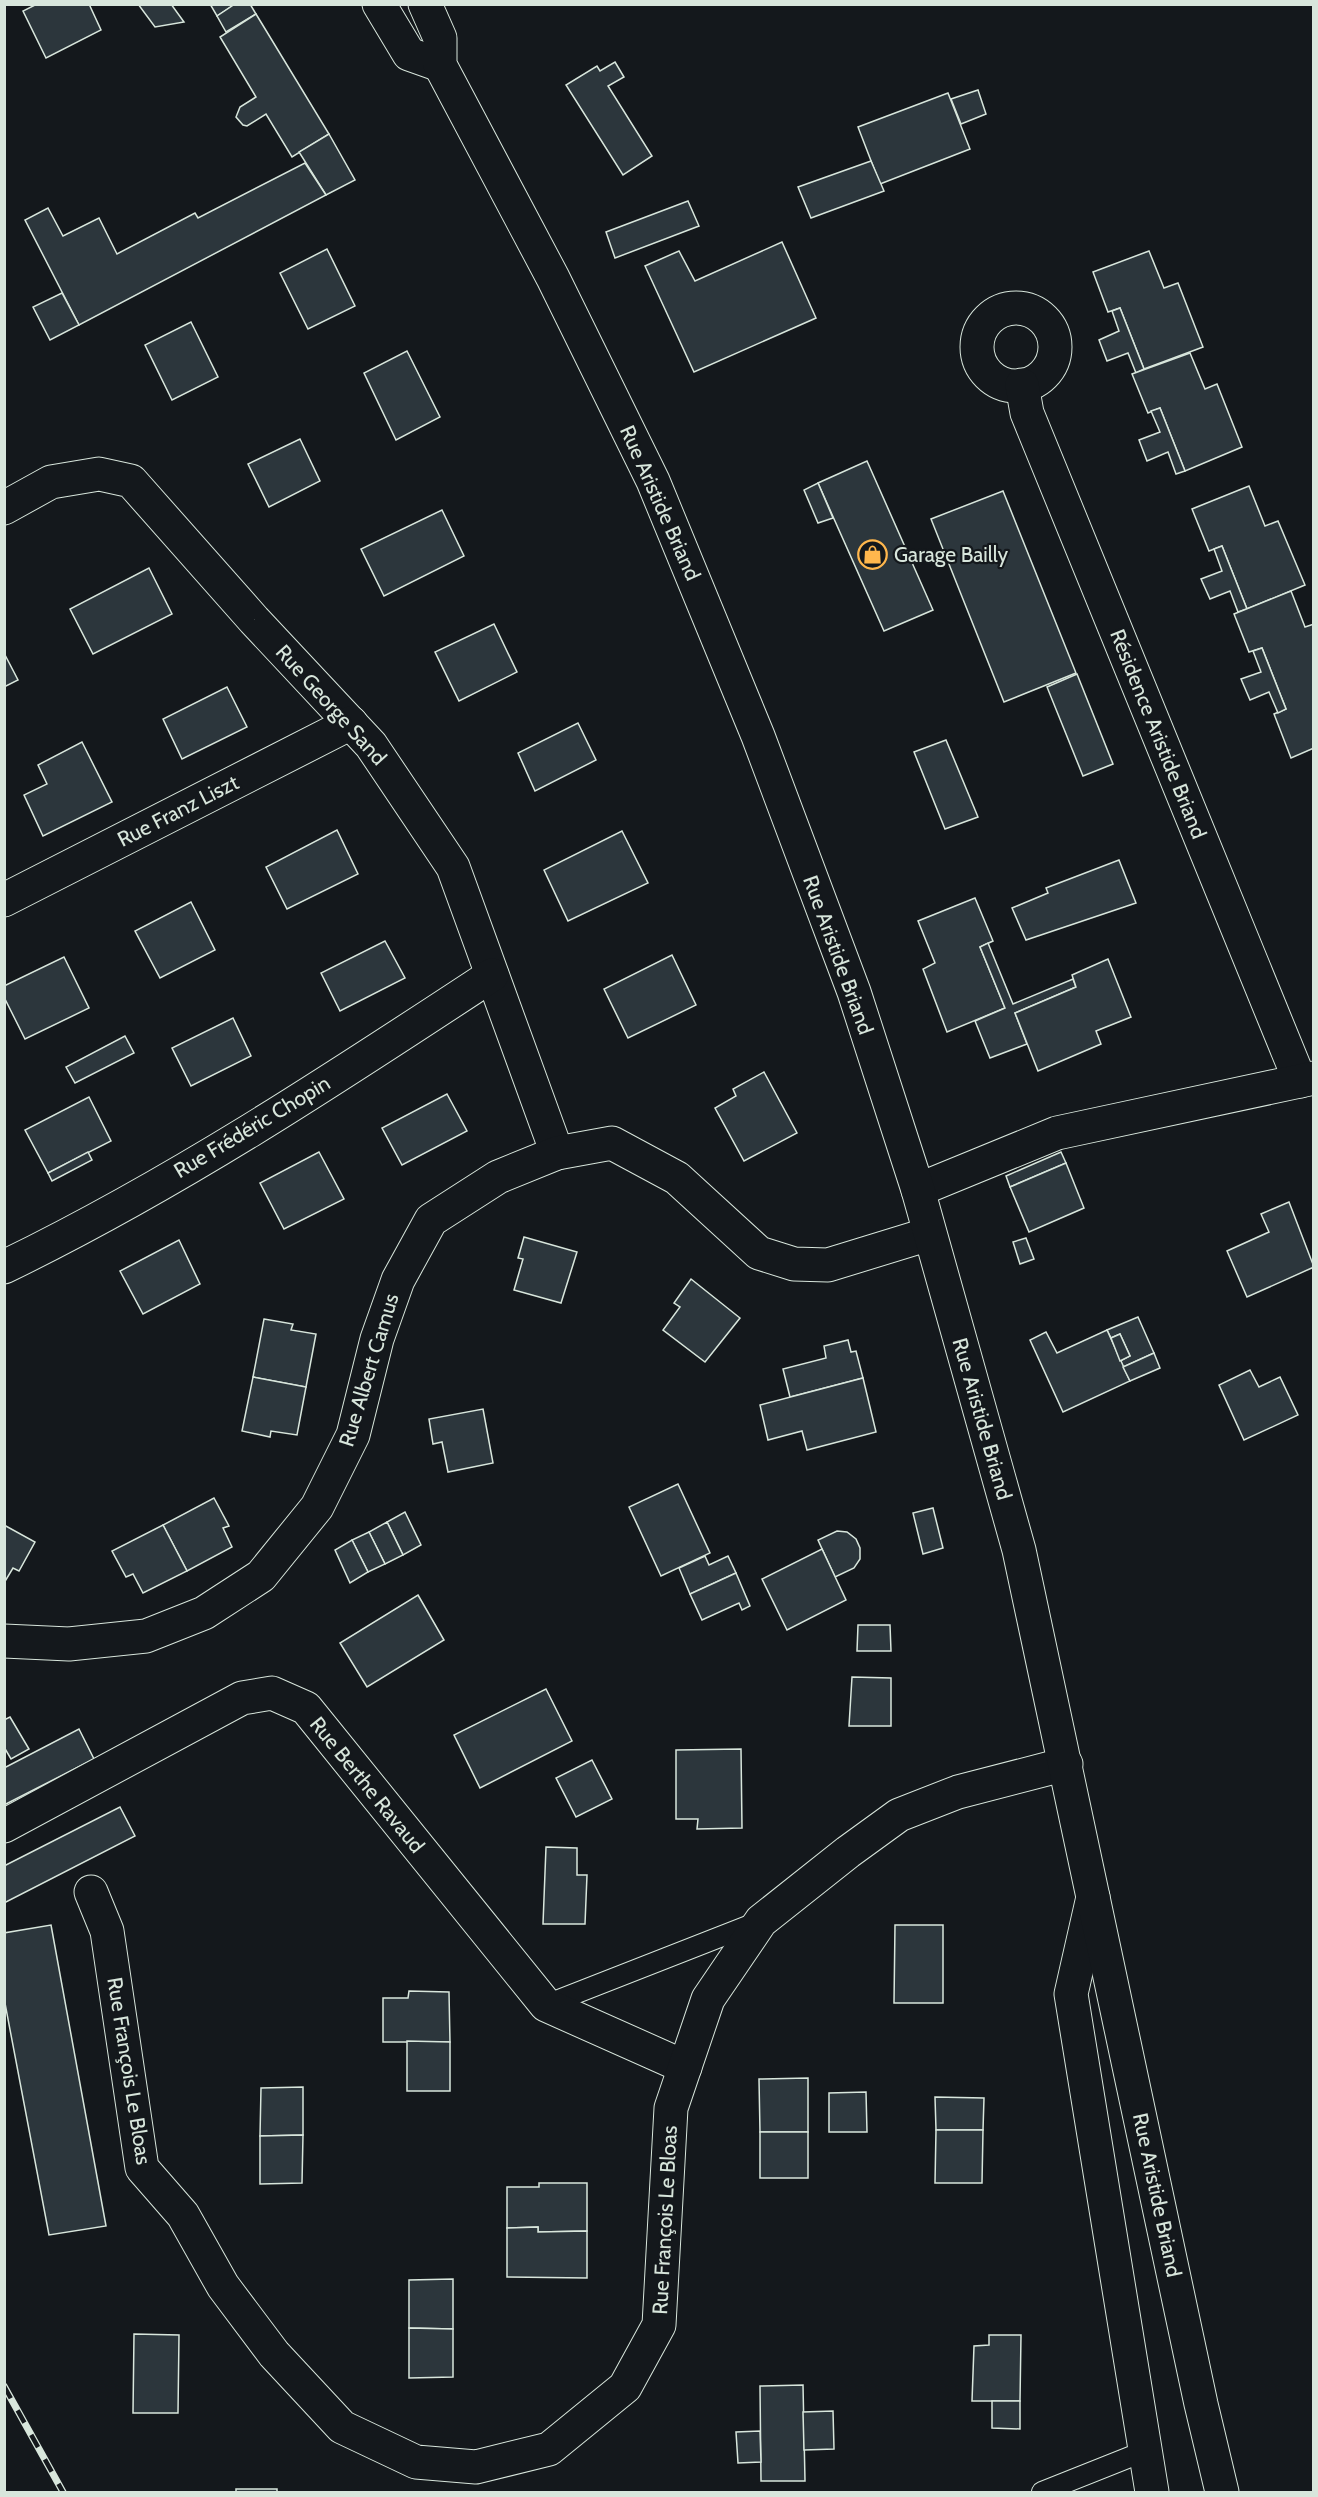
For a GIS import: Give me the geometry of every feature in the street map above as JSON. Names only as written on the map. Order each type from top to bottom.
[{"type":"street","points":[[379,4],[409,54],[440,65]]},
{"type":"street","name":"Rue Aristide Briand","points":[[425,4],[440,38],[440,65],[558,288],[653,481],[754,727],[854,992],[918,1190],[1019,1550],[1222,2493]]},
{"type":"street","name":"Résidence Aristide Briand","points":[[918,1190],[1056,1133],[1307,1079],[1027,413],[1022,385]]},
{"type":"street","name":"Rue George Sand","points":[[4,508],[51,482],[99,474],[131,481],[254,620],[372,745],[453,867],[557,1152]]},
{"type":"street","name":"Rue Franz Liszt","points":[[4,900],[351,723]]},
{"type":"street","name":"Rue Frédéric Chopin","points":[[4,1266],[67,1236],[319,1088],[492,975]]},
{"type":"street","name":"Rue Albert Camus","points":[[4,1641],[69,1644],[146,1636],[204,1613],[261,1576],[317,1507],[353,1435],[377,1339],[398,1280],[431,1220],[498,1177],[557,1152],[612,1143],[677,1178],[759,1253],[794,1264],[828,1266],[929,1234]]},
{"type":"street","name":"Rue Berthe Ravaud","points":[[4,1826],[242,1698],[272,1693],[306,1708],[546,2005],[685,2067]]},
{"type":"street","name":"Rue François Le Bloas","points":[[91,1892],[107,1931],[142,2168],[183,2215],[223,2286],[274,2354],[342,2427],[416,2462],[476,2467],[549,2449],[625,2387],[659,2325],[671,2108],[708,2000],[761,1921],[899,1815],[958,1792],[1066,1764]]},
{"type":"street","name":"Rue Aristide Briand","points":[[1093,1897],[1071,1994],[1152,2493]]},
{"type":"lane","points":[[546,2005],[761,1921]]},
{"type":"lane","points":[[1042,2493],[1145,2451]]},
{"type":"building","points":[[37,4],[89,4],[101,30],[46,58],[23,11]]},
{"type":"building","points":[[138,4],[171,4],[184,22],[155,27]]},
{"type":"building","points":[[210,4],[235,4],[217,16]]},
{"type":"building","points":[[235,4],[250,4],[256,14],[226,32],[217,16]]},
{"type":"building","points":[[256,14],[329,134],[292,157],[266,114],[247,126],[236,117],[240,107],[256,97],[220,37]]},
{"type":"building","points":[[615,62],[624,77],[608,86],[652,156],[623,175],[566,85],[597,66],[600,71]]},
{"type":"building","points":[[978,90],[986,114],[961,124],[951,99]]},
{"type":"building","points":[[948,93],[970,149],[880,184],[858,127]]},
{"type":"building","points":[[329,134],[355,180],[326,195],[299,152]]},
{"type":"building","points":[[871,161],[884,191],[811,218],[798,187]]},
{"type":"building","points":[[305,163],[326,195],[79,325],[25,220],[48,208],[63,236],[99,218],[117,254],[195,213],[198,218]]},
{"type":"building","points":[[688,201],[699,226],[615,258],[606,232]]},
{"type":"building","points":[[782,242],[816,318],[694,372],[645,266],[679,251],[695,281]]},
{"type":"building","points":[[327,249],[355,306],[308,329],[280,273]]},
{"type":"building","points":[[1149,251],[1164,288],[1178,283],[1203,347],[1144,369],[1120,308],[1108,312],[1093,272]]},
{"type":"building","points":[[62,293],[79,325],[50,340],[33,307]]},
{"type":"building","points":[[1120,308],[1144,369],[1136,373],[1128,353],[1107,361],[1099,340],[1119,331],[1112,311]]},
{"type":"building","points":[[191,322],[218,377],[172,400],[145,345]]},
{"type":"building","points":[[407,351],[440,417],[396,440],[364,373]]},
{"type":"building","points":[[1190,353],[1205,389],[1217,384],[1242,447],[1185,471],[1160,408],[1148,413],[1132,374]]},
{"type":"building","points":[[1160,408],[1185,471],[1176,474],[1168,452],[1147,461],[1139,440],[1160,432],[1151,411]]},
{"type":"building","points":[[300,439],[320,481],[269,507],[248,464]]},
{"type":"building","points":[[867,461],[933,610],[884,631],[818,483]]},
{"type":"building","points":[[818,483],[833,518],[818,523],[804,490]]},
{"type":"building","points":[[1249,486],[1265,526],[1278,521],[1305,585],[1247,609],[1222,546],[1209,551],[1192,509]]},
{"type":"building","points":[[1003,491],[1076,673],[1004,702],[931,519]]},
{"type":"building","points":[[442,510],[464,556],[384,596],[361,549]]},
{"type":"building","points":[[1222,546],[1247,609],[1238,612],[1230,591],[1210,599],[1201,579],[1222,571],[1214,549]]},
{"type":"building","points":[[149,568],[172,614],[93,654],[70,609]]},
{"type":"building","points":[[1291,591],[1305,627],[1314,624],[1314,748],[1291,758],[1274,714],[1286,709],[1262,648],[1249,652],[1234,614]]},
{"type":"building","points":[[494,624],[517,672],[459,701],[435,652]]},
{"type":"building","points":[[1262,648],[1286,709],[1278,713],[1269,692],[1250,700],[1241,679],[1261,672],[1253,651]]},
{"type":"building","points":[[4,653],[18,680],[4,687]]},
{"type":"building","points":[[1077,674],[1113,764],[1083,776],[1047,687]]},
{"type":"building","points":[[227,687],[247,727],[182,759],[163,719]]},
{"type":"building","points":[[578,723],[596,760],[535,791],[518,753]]},
{"type":"building","points":[[946,740],[978,817],[945,829],[914,752]]},
{"type":"building","points":[[82,742],[112,802],[43,836],[24,795],[47,784],[38,765]]},
{"type":"building","points":[[337,830],[358,874],[287,909],[266,867]]},
{"type":"building","points":[[622,831],[648,883],[568,921],[544,870]]},
{"type":"building","points":[[1119,860],[1136,903],[1026,940],[1012,908],[1048,893],[1046,888]]},
{"type":"building","points":[[975,898],[993,941],[980,947],[1005,1008],[947,1032],[923,969],[935,963],[918,921]]},
{"type":"building","points":[[191,902],[215,950],[160,978],[135,931]]},
{"type":"building","points":[[385,941],[405,978],[340,1011],[321,973]]},
{"type":"building","points":[[988,943],[1013,1004],[1073,979],[1076,987],[1015,1013],[1027,1044],[990,1058],[975,1021],[1005,1008],[980,947]]},
{"type":"building","points":[[672,955],[696,1005],[628,1038],[604,989]]},
{"type":"building","points":[[64,957],[89,1008],[25,1039],[4,997],[4,986]]},
{"type":"building","points":[[1108,959],[1131,1017],[1096,1031],[1101,1044],[1038,1071],[1015,1013],[1076,987],[1072,975]]},
{"type":"building","points":[[233,1018],[251,1056],[191,1086],[172,1048]]},
{"type":"building","points":[[125,1036],[134,1053],[75,1083],[66,1067]]},
{"type":"building","points":[[764,1072],[797,1133],[744,1161],[715,1108],[736,1096],[733,1089]]},
{"type":"building","points":[[447,1094],[467,1131],[402,1165],[382,1128]]},
{"type":"building","points":[[89,1097],[111,1141],[48,1173],[25,1130]]},
{"type":"building","points":[[88,1152],[92,1160],[52,1181],[48,1173]]},
{"type":"building","points":[[319,1152],[344,1199],[284,1229],[260,1183]]},
{"type":"building","points":[[1061,1152],[1066,1163],[1010,1187],[1006,1176]]},
{"type":"building","points":[[1066,1163],[1084,1208],[1029,1232],[1010,1187]]},
{"type":"building","points":[[1289,1202],[1314,1267],[1247,1297],[1227,1251],[1269,1232],[1261,1214]]},
{"type":"building","points":[[524,1237],[577,1252],[561,1303],[514,1290],[523,1259],[518,1258]]},
{"type":"building","points":[[1026,1238],[1034,1259],[1020,1264],[1013,1242]]},
{"type":"building","points":[[179,1240],[200,1284],[143,1314],[120,1271]]},
{"type":"building","points":[[691,1279],[740,1318],[705,1362],[663,1330],[680,1307],[674,1303]]},
{"type":"building","points":[[1138,1317],[1154,1353],[1123,1367],[1120,1361],[1130,1356],[1120,1334],[1111,1338],[1107,1330]]},
{"type":"building","points":[[264,1319],[293,1324],[291,1330],[316,1334],[306,1387],[253,1377]]},
{"type":"building","points":[[1107,1330],[1130,1381],[1063,1412],[1030,1340],[1046,1332],[1057,1353]]},
{"type":"building","points":[[1120,1334],[1130,1356],[1120,1361],[1111,1338]]},
{"type":"building","points":[[848,1340],[851,1352],[856,1351],[863,1378],[790,1397],[783,1369],[826,1358],[824,1346]]},
{"type":"building","points":[[1154,1353],[1160,1368],[1130,1381],[1123,1367]]},
{"type":"building","points":[[1250,1370],[1259,1387],[1280,1377],[1298,1415],[1244,1440],[1219,1385]]},
{"type":"building","points":[[253,1377],[306,1387],[297,1435],[271,1431],[270,1437],[242,1431]]},
{"type":"building","points":[[863,1378],[876,1432],[807,1450],[802,1431],[768,1440],[760,1405]]},
{"type":"building","points":[[483,1409],[493,1463],[448,1472],[442,1442],[433,1444],[429,1419]]},
{"type":"building","points":[[678,1484],[710,1553],[661,1576],[629,1507]]},
{"type":"building","points":[[214,1498],[229,1526],[223,1528],[232,1547],[187,1571],[163,1525]]},
{"type":"building","points":[[933,1508],[943,1548],[923,1554],[913,1513]]},
{"type":"building","points":[[405,1512],[421,1545],[403,1555],[387,1522]]},
{"type":"building","points":[[387,1522],[403,1555],[385,1564],[369,1532]]},
{"type":"building","points":[[4,1525],[35,1542],[19,1571],[13,1568],[4,1583]]},
{"type":"building","points":[[163,1525],[187,1571],[143,1593],[133,1574],[126,1577],[112,1551]]},
{"type":"building","points":[[837,1531],[847,1532],[856,1539],[860,1548],[860,1559],[854,1568],[835,1577],[818,1540]]},
{"type":"building","points":[[369,1532],[385,1564],[368,1572],[352,1540]]},
{"type":"building","points":[[352,1540],[368,1572],[350,1583],[335,1550]]},
{"type":"building","points":[[822,1549],[846,1600],[787,1630],[762,1579]]},
{"type":"building","points":[[705,1556],[709,1565],[728,1556],[736,1573],[690,1594],[679,1568]]},
{"type":"building","points":[[736,1573],[750,1606],[742,1610],[739,1603],[702,1620],[690,1594]]},
{"type":"building","points":[[418,1595],[444,1640],[367,1687],[340,1643]]},
{"type":"building","points":[[858,1625],[890,1625],[891,1651],[857,1651]]},
{"type":"building","points":[[852,1677],[891,1678],[891,1726],[849,1726]]},
{"type":"building","points":[[546,1689],[572,1741],[480,1788],[454,1735]]},
{"type":"building","points":[[10,1717],[29,1749],[11,1759],[4,1747],[4,1720]]},
{"type":"building","points":[[79,1729],[94,1759],[4,1805],[4,1768]]},
{"type":"building","points":[[741,1749],[742,1828],[697,1829],[698,1819],[676,1819],[676,1750]]},
{"type":"building","points":[[592,1760],[612,1799],[576,1817],[556,1778]]},
{"type":"building","points":[[120,1807],[135,1836],[4,1903],[4,1866]]},
{"type":"building","points":[[546,1847],[577,1848],[577,1875],[587,1875],[585,1924],[543,1924]]},
{"type":"building","points":[[51,1925],[106,2226],[49,2235],[4,1998],[4,1933]]},
{"type":"building","points":[[895,1925],[943,1925],[943,2003],[894,2003]]},
{"type":"building","points":[[409,1991],[449,1992],[450,2042],[383,2042],[383,1998],[408,1998]]},
{"type":"building","points":[[407,2041],[450,2042],[450,2091],[407,2091]]},
{"type":"building","points":[[808,2078],[808,2132],[760,2132],[759,2079]]},
{"type":"building","points":[[303,2087],[303,2135],[260,2136],[261,2088]]},
{"type":"building","points":[[866,2092],[867,2132],[829,2132],[829,2093]]},
{"type":"building","points":[[935,2097],[984,2098],[983,2130],[936,2130]]},
{"type":"building","points":[[936,2130],[983,2130],[982,2183],[935,2183]]},
{"type":"building","points":[[760,2132],[808,2132],[808,2178],[760,2178]]},
{"type":"building","points":[[303,2135],[302,2183],[260,2184],[260,2136]]},
{"type":"building","points":[[539,2183],[587,2183],[587,2231],[538,2232],[538,2227],[507,2228],[507,2187],[539,2187]]},
{"type":"building","points":[[538,2227],[538,2232],[587,2231],[587,2278],[507,2277],[507,2228]]},
{"type":"building","points":[[453,2279],[453,2329],[409,2328],[409,2280]]},
{"type":"building","points":[[409,2328],[453,2329],[453,2377],[409,2378]]},
{"type":"building","points":[[134,2334],[179,2335],[178,2413],[133,2413]]},
{"type":"building","points":[[989,2335],[1021,2335],[1020,2401],[972,2401],[974,2346],[989,2345]]},
{"type":"building","points":[[803,2385],[805,2481],[761,2481],[760,2386]]},
{"type":"building","points":[[992,2401],[1020,2401],[1020,2429],[992,2428]]},
{"type":"building","points":[[833,2411],[834,2449],[804,2450],[803,2412]]},
{"type":"building","points":[[760,2431],[761,2462],[738,2463],[736,2432]]},
{"type":"building","points":[[236,2489],[277,2489],[277,2492],[236,2492]]},
{"type":"railway","points":[[4,2386],[63,2492]]},
{"type":"place","name":"Garage Bailly","points":[[873,555]]}]
